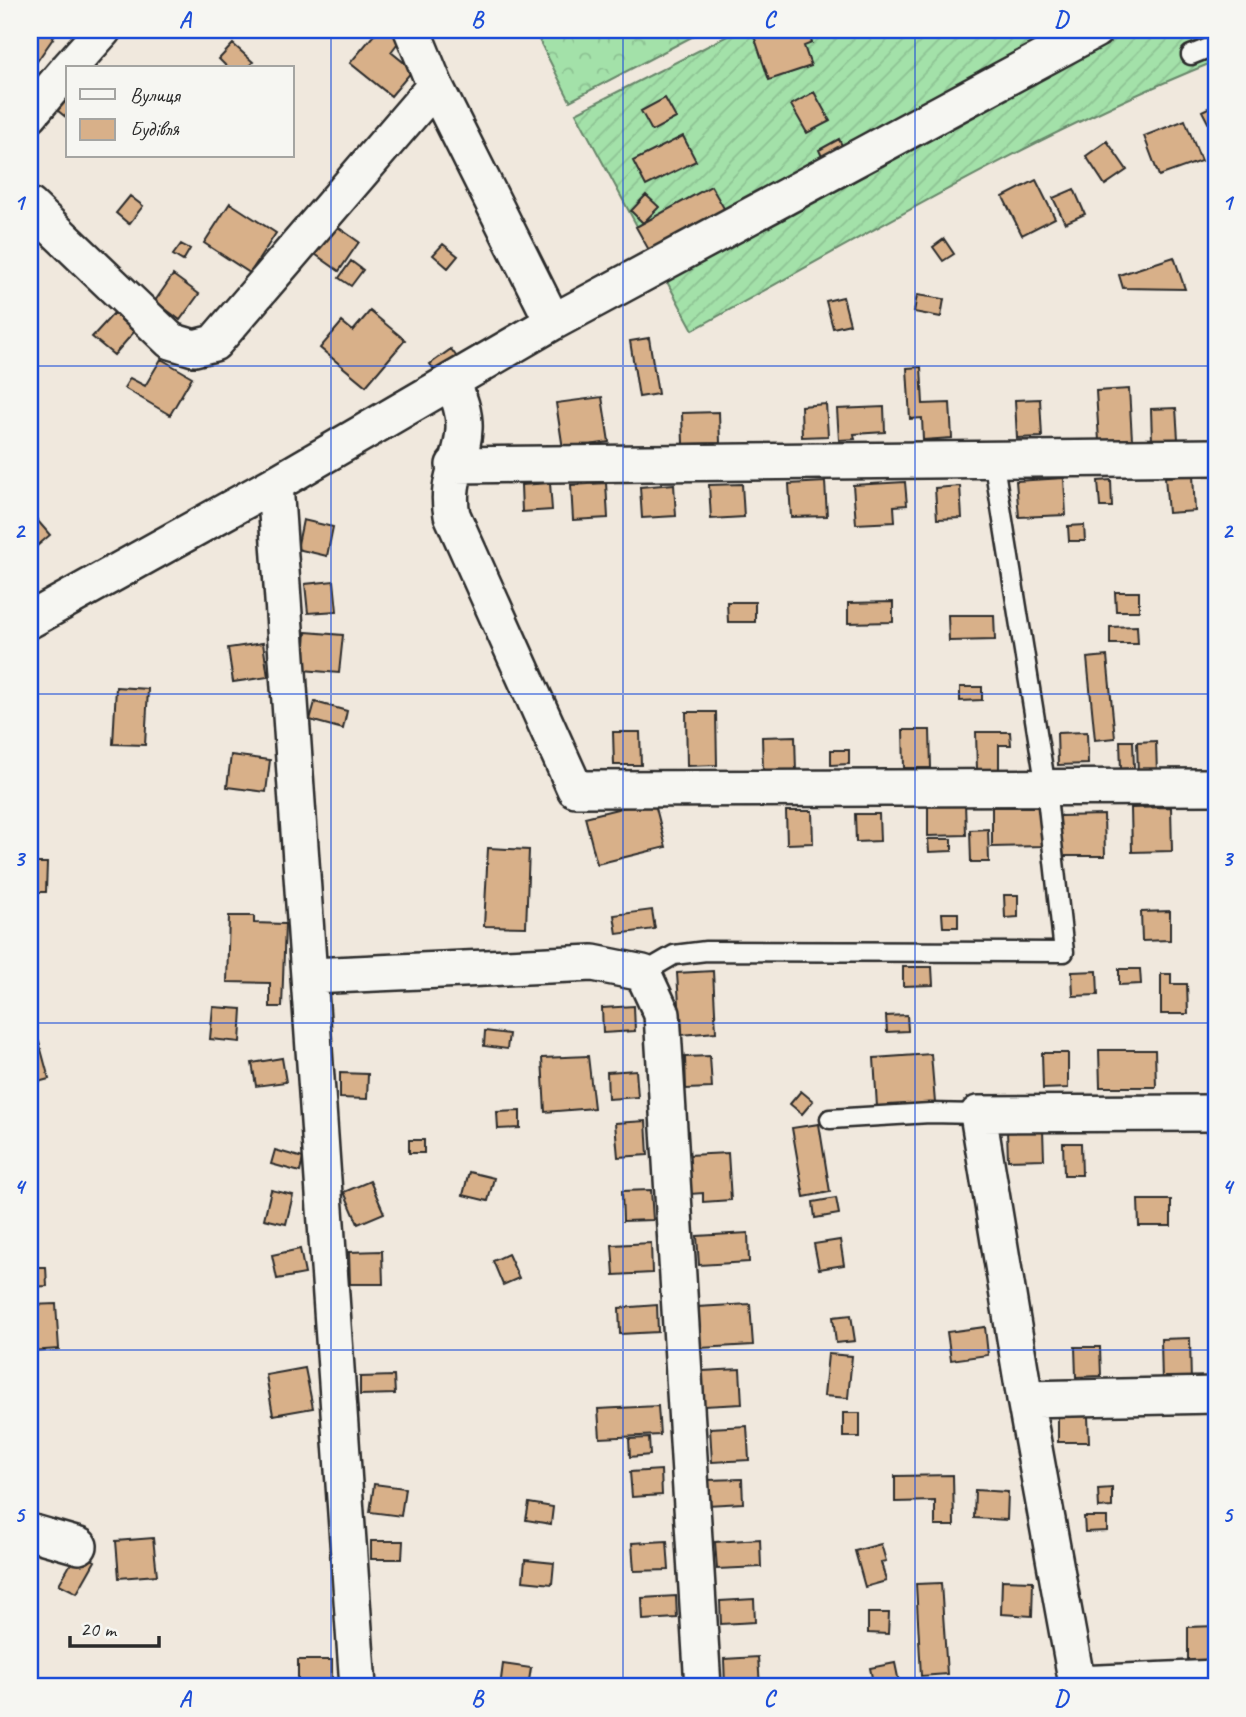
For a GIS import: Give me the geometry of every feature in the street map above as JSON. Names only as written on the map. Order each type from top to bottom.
[{"type":"street","points":[[72,66],[103,30]]},
{"type":"street","points":[[412,30],[435,86],[552,322]]},
{"type":"street","points":[[33,613],[275,484],[552,322],[1095,30]]},
{"type":"street","points":[[30,114],[66,72]]},
{"type":"street","points":[[30,206],[171,341],[194,348],[214,343],[435,86]]},
{"type":"street","points":[[452,381],[462,408],[464,430],[448,495],[452,515],[575,789],[1216,787]]},
{"type":"street","points":[[454,465],[1216,457]]},
{"type":"street","points":[[275,484],[358,1687]]},
{"type":"street","points":[[311,976],[593,963],[643,972],[662,1014],[703,1687]]},
{"type":"street","points":[[1216,1113],[978,1114],[1025,1399],[1077,1686],[1216,1678]]},
{"type":"street","points":[[1025,1399],[1216,1395]]},
{"type":"street","points":[[30,1528],[79,1546]]},
{"type":"lane","points":[[1191,55],[1216,45]]},
{"type":"lane","points":[[643,972],[674,955],[706,951],[1064,952],[1046,788],[993,458]]},
{"type":"lane","points":[[830,1118],[930,1113],[978,1114]]},
{"type":"green space","points":[[534,30],[705,30],[570,101]]},
{"type":"green space","points":[[739,30],[1216,30],[1216,61],[1016,153],[693,330],[576,113]]},
{"type":"building","points":[[30,30],[44,30],[54,37],[31,70]]},
{"type":"building","points":[[378,30],[388,30],[400,40],[391,52],[413,70],[391,96],[350,63]]},
{"type":"building","points":[[752,30],[808,30],[812,43],[804,46],[811,66],[769,80]]},
{"type":"building","points":[[233,44],[253,62],[249,66],[226,66],[219,59]]},
{"type":"building","points":[[814,92],[830,121],[807,133],[791,105]]},
{"type":"building","points":[[665,98],[676,118],[652,131],[641,111]]},
{"type":"building","points":[[66,99],[66,117],[57,110]]},
{"type":"building","points":[[1216,104],[1216,138],[1202,111]]},
{"type":"building","points":[[1185,120],[1201,161],[1159,176],[1144,136]]},
{"type":"building","points":[[683,136],[696,161],[646,186],[633,161]]},
{"type":"building","points":[[839,139],[844,150],[824,161],[819,150]]},
{"type":"building","points":[[1107,141],[1127,170],[1105,185],[1086,156]]},
{"type":"building","points":[[1036,180],[1055,218],[1022,235],[1003,197]]},
{"type":"building","points":[[711,186],[725,210],[650,252],[636,227]]},
{"type":"building","points":[[1074,189],[1085,214],[1065,223],[1053,198]]},
{"type":"building","points":[[646,195],[659,207],[643,223],[631,211]]},
{"type":"building","points":[[130,196],[143,206],[129,224],[116,213]]},
{"type":"building","points":[[230,203],[276,233],[250,273],[204,243]]},
{"type":"building","points":[[332,223],[359,242],[339,271],[312,252]]},
{"type":"building","points":[[944,239],[954,254],[943,261],[933,247]]},
{"type":"building","points":[[181,244],[190,249],[183,261],[173,255]]},
{"type":"building","points":[[443,244],[458,256],[448,268],[433,255]]},
{"type":"building","points":[[1174,257],[1185,289],[1123,288],[1119,275]]},
{"type":"building","points":[[351,261],[363,270],[351,286],[339,278]]},
{"type":"building","points":[[173,275],[199,294],[180,320],[155,301]]},
{"type":"building","points":[[917,295],[944,299],[941,317],[914,312]]},
{"type":"building","points":[[843,297],[850,324],[833,328],[826,301]]},
{"type":"building","points":[[370,311],[405,340],[366,386],[320,348],[342,322],[353,331]]},
{"type":"building","points":[[114,313],[134,332],[114,355],[92,337]]},
{"type":"building","points":[[649,338],[658,394],[639,397],[630,341]]},
{"type":"building","points":[[451,349],[459,360],[438,375],[430,364]]},
{"type":"building","points":[[161,359],[192,377],[170,415],[124,388],[130,378],[145,386]]},
{"type":"building","points":[[921,367],[923,404],[950,403],[952,438],[923,440],[922,418],[910,419],[907,368]]},
{"type":"building","points":[[1129,389],[1132,439],[1099,441],[1096,391]]},
{"type":"building","points":[[602,397],[609,442],[563,449],[556,403]]},
{"type":"building","points":[[1040,399],[1042,437],[1017,438],[1015,400]]},
{"type":"building","points":[[826,404],[828,436],[802,437],[801,406]]},
{"type":"building","points":[[884,407],[885,432],[854,434],[855,439],[839,440],[837,409]]},
{"type":"building","points":[[1176,408],[1178,439],[1152,441],[1151,409]]},
{"type":"building","points":[[719,412],[720,443],[683,444],[682,413]]},
{"type":"building","points":[[1193,475],[1195,511],[1168,513],[1165,477]]},
{"type":"building","points":[[1064,478],[1066,515],[1019,517],[1016,481]]},
{"type":"building","points":[[1111,480],[1112,507],[1100,507],[1098,481]]},
{"type":"building","points":[[825,482],[827,516],[791,517],[789,484]]},
{"type":"building","points":[[905,482],[907,505],[894,506],[895,522],[856,524],[853,485]]},
{"type":"building","points":[[550,483],[552,510],[522,512],[521,485]]},
{"type":"building","points":[[606,483],[608,518],[573,520],[571,485]]},
{"type":"building","points":[[674,484],[676,516],[642,518],[640,487]]},
{"type":"building","points":[[742,484],[744,517],[711,519],[709,485]]},
{"type":"building","points":[[960,486],[962,518],[937,519],[935,488]]},
{"type":"building","points":[[31,513],[50,535],[30,552],[30,515]]},
{"type":"building","points":[[303,520],[333,527],[327,556],[297,549]]},
{"type":"building","points":[[1084,525],[1085,541],[1069,541],[1068,526]]},
{"type":"building","points":[[334,581],[337,611],[308,613],[305,584]]},
{"type":"building","points":[[1115,592],[1139,592],[1139,611],[1116,611]]},
{"type":"building","points":[[727,602],[755,602],[755,622],[728,622]]},
{"type":"building","points":[[893,602],[893,622],[848,623],[848,603]]},
{"type":"building","points":[[948,615],[994,615],[995,640],[949,641]]},
{"type":"building","points":[[1137,626],[1138,644],[1110,644],[1110,627]]},
{"type":"building","points":[[306,632],[343,635],[339,673],[303,670]]},
{"type":"building","points":[[263,643],[268,677],[233,682],[228,648]]},
{"type":"building","points":[[1107,656],[1115,738],[1095,740],[1087,658]]},
{"type":"building","points":[[116,687],[148,689],[145,745],[113,744]]},
{"type":"building","points":[[960,687],[982,687],[982,700],[960,701]]},
{"type":"building","points":[[315,702],[347,711],[343,729],[310,720]]},
{"type":"building","points":[[686,712],[716,712],[717,765],[687,766]]},
{"type":"building","points":[[903,730],[930,730],[931,768],[904,768]]},
{"type":"building","points":[[613,732],[640,732],[641,765],[614,765]]},
{"type":"building","points":[[976,732],[1010,732],[1011,745],[999,745],[999,769],[977,770]]},
{"type":"building","points":[[1087,732],[1088,764],[1058,765],[1057,733]]},
{"type":"building","points":[[795,736],[796,772],[763,772],[762,737]]},
{"type":"building","points":[[1209,739],[1216,739],[1216,766],[1209,766]]},
{"type":"building","points":[[1120,741],[1133,741],[1134,768],[1121,769]]},
{"type":"building","points":[[1156,741],[1157,774],[1138,774],[1137,742]]},
{"type":"building","points":[[831,750],[849,750],[849,764],[831,765]]},
{"type":"building","points":[[231,755],[270,760],[266,792],[227,787]]},
{"type":"building","points":[[654,800],[666,847],[597,864],[585,817]]},
{"type":"building","points":[[965,802],[966,835],[928,836],[928,803]]},
{"type":"building","points":[[992,807],[1043,807],[1044,846],[992,847]]},
{"type":"building","points":[[1171,807],[1172,851],[1132,852],[1131,808]]},
{"type":"building","points":[[786,811],[812,811],[813,843],[787,844]]},
{"type":"building","points":[[855,814],[879,814],[880,841],[856,842]]},
{"type":"building","points":[[1104,815],[1105,856],[1061,856],[1060,816]]},
{"type":"building","points":[[988,829],[989,862],[971,862],[970,830]]},
{"type":"building","points":[[928,839],[952,839],[952,851],[929,852]]},
{"type":"building","points":[[488,848],[529,850],[526,927],[484,926]]},
{"type":"building","points":[[30,863],[47,863],[46,892],[30,892]]},
{"type":"building","points":[[1004,895],[1018,895],[1018,917],[1005,918]]},
{"type":"building","points":[[652,910],[655,929],[617,934],[614,915]]},
{"type":"building","points":[[1170,911],[1170,940],[1142,941],[1141,912]]},
{"type":"building","points":[[942,913],[958,913],[958,927],[943,927]]},
{"type":"building","points":[[229,916],[254,916],[254,923],[285,924],[282,1007],[270,1007],[270,983],[227,982]]},
{"type":"building","points":[[903,967],[932,967],[933,985],[903,986]]},
{"type":"building","points":[[1119,969],[1140,969],[1141,984],[1119,985]]},
{"type":"building","points":[[713,971],[716,1032],[681,1035],[677,973]]},
{"type":"building","points":[[1097,971],[1098,995],[1073,996],[1072,972]]},
{"type":"building","points":[[1161,974],[1171,974],[1171,984],[1187,984],[1188,1014],[1161,1014]]},
{"type":"building","points":[[634,1006],[635,1031],[603,1033],[602,1008]]},
{"type":"building","points":[[213,1007],[242,1009],[240,1042],[210,1039]]},
{"type":"building","points":[[907,1015],[908,1031],[887,1032],[886,1016]]},
{"type":"building","points":[[485,1031],[509,1034],[507,1049],[484,1046]]},
{"type":"building","points":[[39,1042],[49,1079],[30,1084],[30,1045]]},
{"type":"building","points":[[1099,1050],[1155,1050],[1156,1087],[1100,1087]]},
{"type":"building","points":[[1042,1053],[1068,1053],[1068,1088],[1043,1089]]},
{"type":"building","points":[[931,1054],[935,1103],[877,1107],[874,1058]]},
{"type":"building","points":[[588,1056],[594,1108],[545,1112],[542,1058]]},
{"type":"building","points":[[710,1056],[712,1088],[686,1089],[685,1057]]},
{"type":"building","points":[[282,1058],[286,1082],[256,1086],[252,1063]]},
{"type":"building","points":[[636,1070],[638,1097],[608,1099],[607,1072]]},
{"type":"building","points":[[340,1073],[368,1074],[367,1099],[340,1098]]},
{"type":"building","points":[[801,1091],[813,1101],[802,1114],[790,1104]]},
{"type":"building","points":[[520,1111],[520,1128],[498,1129],[497,1112]]},
{"type":"building","points":[[646,1121],[648,1155],[618,1157],[615,1123]]},
{"type":"building","points":[[819,1124],[830,1192],[804,1197],[792,1128]]},
{"type":"building","points":[[1007,1130],[1043,1130],[1044,1159],[1008,1160]]},
{"type":"building","points":[[409,1140],[424,1140],[424,1153],[409,1153]]},
{"type":"building","points":[[1063,1143],[1081,1143],[1082,1175],[1064,1175]]},
{"type":"building","points":[[275,1150],[303,1158],[300,1172],[271,1164]]},
{"type":"building","points":[[728,1153],[731,1200],[703,1202],[703,1193],[690,1194],[688,1155]]},
{"type":"building","points":[[469,1172],[494,1178],[488,1201],[463,1195]]},
{"type":"building","points":[[370,1181],[384,1213],[358,1224],[344,1192]]},
{"type":"building","points":[[271,1190],[293,1195],[286,1224],[264,1219]]},
{"type":"building","points":[[651,1190],[653,1220],[623,1221],[622,1191]]},
{"type":"building","points":[[836,1198],[839,1214],[815,1218],[813,1202]]},
{"type":"building","points":[[1138,1200],[1171,1200],[1171,1226],[1139,1226]]},
{"type":"building","points":[[748,1233],[749,1262],[699,1265],[697,1236]]},
{"type":"building","points":[[840,1240],[844,1265],[819,1269],[814,1244]]},
{"type":"building","points":[[651,1243],[652,1273],[614,1275],[612,1245]]},
{"type":"building","points":[[300,1249],[305,1274],[277,1279],[272,1255]]},
{"type":"building","points":[[382,1251],[383,1284],[350,1284],[349,1252]]},
{"type":"building","points":[[508,1254],[519,1278],[503,1285],[493,1261]]},
{"type":"building","points":[[30,1267],[46,1267],[47,1286],[31,1287]]},
{"type":"building","points":[[56,1304],[59,1349],[30,1351],[30,1305]]},
{"type":"building","points":[[750,1304],[753,1345],[700,1348],[697,1307]]},
{"type":"building","points":[[657,1305],[658,1332],[620,1334],[619,1308]]},
{"type":"building","points":[[851,1315],[855,1341],[836,1343],[833,1317]]},
{"type":"building","points":[[985,1327],[988,1355],[951,1360],[947,1332]]},
{"type":"building","points":[[1190,1338],[1191,1383],[1162,1384],[1161,1339]]},
{"type":"building","points":[[1075,1347],[1100,1347],[1101,1376],[1076,1377]]},
{"type":"building","points":[[828,1354],[852,1356],[848,1398],[824,1396]]},
{"type":"building","points":[[305,1368],[313,1408],[273,1415],[266,1375]]},
{"type":"building","points":[[740,1369],[742,1404],[704,1406],[702,1371]]},
{"type":"building","points":[[394,1376],[395,1394],[360,1395],[360,1377]]},
{"type":"building","points":[[658,1406],[660,1435],[600,1438],[598,1409]]},
{"type":"building","points":[[843,1413],[860,1413],[860,1437],[843,1437]]},
{"type":"building","points":[[1058,1416],[1088,1416],[1089,1442],[1058,1442]]},
{"type":"building","points":[[747,1426],[749,1460],[712,1462],[710,1428]]},
{"type":"building","points":[[649,1438],[650,1455],[630,1457],[629,1439]]},
{"type":"building","points":[[661,1470],[662,1495],[632,1497],[630,1472]]},
{"type":"building","points":[[953,1475],[954,1526],[935,1526],[935,1501],[895,1502],[895,1476]]},
{"type":"building","points":[[742,1479],[743,1503],[707,1505],[706,1480]]},
{"type":"building","points":[[374,1484],[405,1488],[401,1516],[370,1512]]},
{"type":"building","points":[[1112,1488],[1112,1507],[1099,1508],[1098,1489]]},
{"type":"building","points":[[975,1490],[1008,1492],[1007,1520],[974,1518]]},
{"type":"building","points":[[529,1503],[553,1507],[551,1524],[526,1520]]},
{"type":"building","points":[[1084,1517],[1107,1517],[1107,1531],[1085,1532]]},
{"type":"building","points":[[153,1538],[157,1575],[119,1578],[116,1541]]},
{"type":"building","points":[[760,1539],[761,1567],[717,1569],[715,1542]]},
{"type":"building","points":[[371,1541],[403,1541],[402,1559],[371,1559]]},
{"type":"building","points":[[667,1541],[669,1570],[634,1571],[632,1543]]},
{"type":"building","points":[[881,1544],[886,1561],[881,1562],[886,1581],[865,1587],[855,1551]]},
{"type":"building","points":[[78,1551],[95,1561],[77,1593],[59,1584]]},
{"type":"building","points":[[525,1560],[554,1563],[552,1584],[523,1581]]},
{"type":"building","points":[[1002,1580],[1033,1581],[1032,1616],[1001,1614]]},
{"type":"building","points":[[941,1583],[947,1674],[921,1676],[916,1584]]},
{"type":"building","points":[[676,1596],[677,1618],[643,1620],[642,1598]]},
{"type":"building","points":[[754,1599],[755,1622],[721,1624],[720,1601]]},
{"type":"building","points":[[868,1613],[889,1613],[888,1634],[868,1633]]},
{"type":"building","points":[[1216,1626],[1216,1665],[1188,1665],[1188,1627]]},
{"type":"building","points":[[758,1657],[760,1687],[725,1687],[724,1659]]},
{"type":"building","points":[[298,1660],[332,1660],[332,1687],[298,1687]]},
{"type":"building","points":[[895,1663],[900,1687],[874,1687],[870,1668]]},
{"type":"building","points":[[503,1664],[531,1668],[528,1687],[500,1687]]}]
